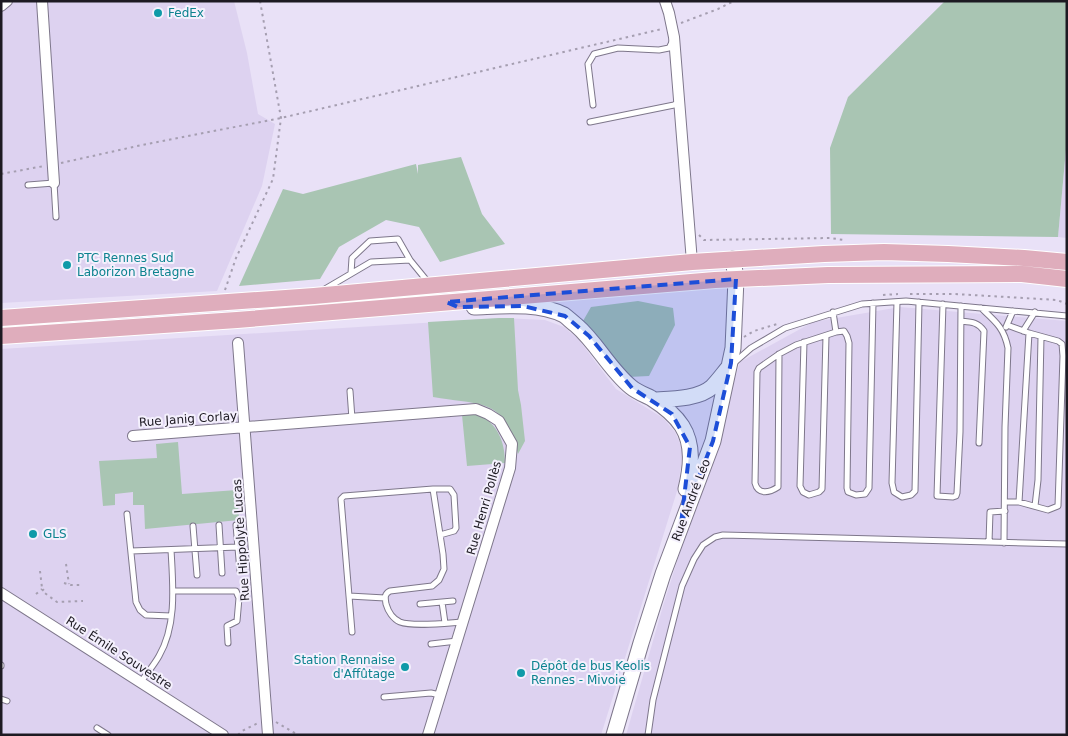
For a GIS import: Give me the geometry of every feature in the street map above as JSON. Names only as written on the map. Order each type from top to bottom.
[{"type":"main road","points":[[1,318],[314,296],[733,259],[884,252],[995,256],[1067,262]]},
{"type":"main road","points":[[1,336],[236,320],[736,279],[828,275],[1022,274],[1067,279]]},
{"type":"street","points":[[1,6],[7,1]]},
{"type":"street","points":[[42,1],[54,183]]},
{"type":"street","points":[[664,1],[673,31],[692,262]]},
{"type":"street","name":"Rue André Léo","points":[[614,735],[640,643],[681,524],[713,442],[733,348],[736,279],[733,259]]},
{"type":"street","points":[[446,302],[458,307],[523,306],[545,309],[565,316],[589,336],[614,369],[632,388],[654,400],[672,414],[682,427],[690,447],[690,472],[682,503],[681,524]]},
{"type":"street","name":"Rue Hippolyte Lucas","points":[[238,343],[268,735]]},
{"type":"street","points":[[654,400],[694,396],[711,388],[730,366]]},
{"type":"street","name":"Rue Henri Pollès","points":[[245,427],[476,409],[499,421],[512,444],[510,468],[428,735]]},
{"type":"street","name":"Rue Janig Corlay","points":[[133,436],[245,427]]},
{"type":"street","name":"Rue Émile Souvestre","points":[[1,593],[223,735]]},
{"type":"lane","points":[[593,105],[588,64],[594,54],[618,48],[659,50],[669,48],[673,31]]},
{"type":"lane","points":[[590,122],[674,105],[679,102]]},
{"type":"lane","points":[[28,185],[54,183],[56,216]]},
{"type":"lane","points":[[351,273],[352,258],[370,241],[398,239],[410,260],[432,286]]},
{"type":"lane","points":[[314,296],[371,262],[410,260]]},
{"type":"lane","points":[[897,302],[892,483],[894,492],[902,497],[910,495],[915,491],[919,302]]},
{"type":"lane","points":[[730,366],[751,348],[785,328],[862,304],[919,302],[1067,316]]},
{"type":"lane","points":[[779,354],[778,487],[768,492],[760,491],[756,488],[757,372],[759,368],[779,354],[796,345],[844,331],[849,343],[847,488],[848,492],[856,495],[865,494],[870,488],[873,303]]},
{"type":"lane","points":[[943,304],[937,496],[953,497],[957,493],[961,306]]},
{"type":"lane","points":[[981,308],[999,325],[1004,333],[1008,348],[1004,543]]},
{"type":"lane","points":[[1004,333],[1013,311]]},
{"type":"lane","points":[[833,312],[836,332]]},
{"type":"lane","points":[[1023,331],[1035,312]]},
{"type":"lane","points":[[961,321],[980,325],[984,331],[979,443]]},
{"type":"lane","points":[[1005,502],[1019,502],[1048,510],[1058,506],[1063,349],[1062,344],[1058,341],[1007,325]]},
{"type":"lane","points":[[1019,502],[1029,333]]},
{"type":"lane","points":[[804,342],[800,486],[803,492],[809,495],[822,489],[826,336]]},
{"type":"lane","points":[[1035,506],[1038,480],[1041,336]]},
{"type":"lane","points":[[350,391],[352,419]]},
{"type":"lane","points":[[433,489],[444,569],[439,580],[432,586],[390,591],[385,598],[388,610],[398,621],[410,624],[463,622]]},
{"type":"lane","points":[[352,632],[341,499],[344,496],[450,489],[454,495],[456,528],[454,531],[440,536]]},
{"type":"lane","points":[[989,542],[990,512],[1005,511]]},
{"type":"lane","points":[[127,514],[136,602],[140,610],[146,615],[172,616]]},
{"type":"lane","points":[[219,525],[222,573]]},
{"type":"lane","points":[[236,525],[240,571]]},
{"type":"lane","points":[[193,526],[196,575]]},
{"type":"lane","points":[[648,735],[653,700],[682,586],[694,558],[710,539],[724,534],[1067,544]]},
{"type":"lane","points":[[131,551],[238,547]]},
{"type":"lane","points":[[141,682],[163,647],[172,616],[171,550]]},
{"type":"lane","points":[[173,591],[236,591],[239,598],[237,621],[227,626],[228,643]]},
{"type":"lane","points":[[349,596],[385,598]]},
{"type":"lane","points":[[420,604],[454,601]]},
{"type":"lane","points":[[442,602],[445,623]]},
{"type":"lane","points":[[431,644],[457,640]]},
{"type":"lane","points":[[384,697],[432,693],[440,696]]},
{"type":"lane","points":[[96,728],[108,735]]},
{"type":"path","points":[[221,302],[236,258],[273,179],[281,118],[260,1]]},
{"type":"path","points":[[673,31],[734,1]]},
{"type":"path","points":[[1,174],[281,118],[664,28],[668,31],[669,48]]},
{"type":"path","points":[[698,234],[704,240],[830,238],[846,240]]},
{"type":"path","points":[[66,564],[69,584]]},
{"type":"path","points":[[40,572],[42,588],[44,589],[42,591],[57,602],[83,601]]},
{"type":"path","points":[[64,583],[82,585]]},
{"type":"path","points":[[36,594],[42,588]]},
{"type":"path","points":[[276,722],[298,735]]},
{"type":"path","points":[[238,735],[258,723]]},
{"type":"highlighted area","points":[[736,279],[731,363],[713,441],[681,524],[690,447],[672,414],[632,388],[589,336],[565,316],[523,306],[458,307],[446,302]]},
{"type":"shaded area","points":[[1,1],[234,1],[247,53],[258,114],[275,124],[262,186],[217,291],[1,303]]},
{"type":"shaded area","points":[[1067,138],[1067,238],[1058,237]]},
{"type":"shaded area","points":[[900,307],[1067,321],[1067,735],[626,735],[663,606],[740,362],[813,322]]},
{"type":"shaded area","points":[[503,318],[545,320],[564,327],[579,340],[616,389],[663,418],[675,432],[683,450],[678,488],[601,735],[1,735],[1,349]]},
{"type":"green space","points":[[945,1],[1067,1],[1067,138],[1058,237],[831,234],[830,148],[848,97]]},
{"type":"green space","points":[[461,157],[482,214],[505,244],[440,262],[419,227],[386,220],[339,247],[320,279],[239,286],[283,189],[303,194],[416,164],[418,174],[418,165]]},
{"type":"green space","points":[[638,301],[673,308],[675,325],[649,376],[628,377],[583,321],[591,307]]},
{"type":"green space","points":[[514,318],[518,390],[525,441],[518,454],[506,422],[498,413],[478,404],[433,397],[428,322]]},
{"type":"green space","points":[[478,414],[491,423],[499,434],[504,448],[505,463],[467,466],[462,415]]},
{"type":"green space","points":[[178,442],[182,494],[237,490],[239,520],[145,529],[144,505],[133,505],[133,492],[115,494],[115,505],[103,506],[99,461],[157,458],[156,444]]},
{"type":"place","name":"FedEx","points":[[158,13]]},
{"type":"place","name":"PTC Rennes Sud Laborizon Bretagne","points":[[67,265]]},
{"type":"place","name":"GLS","points":[[33,534]]},
{"type":"place","name":"Station Rennaise d'Affûtage","points":[[405,667]]},
{"type":"place","name":"Dépôt de bus Keolis Rennes - Mivoie","points":[[521,673]]}]
